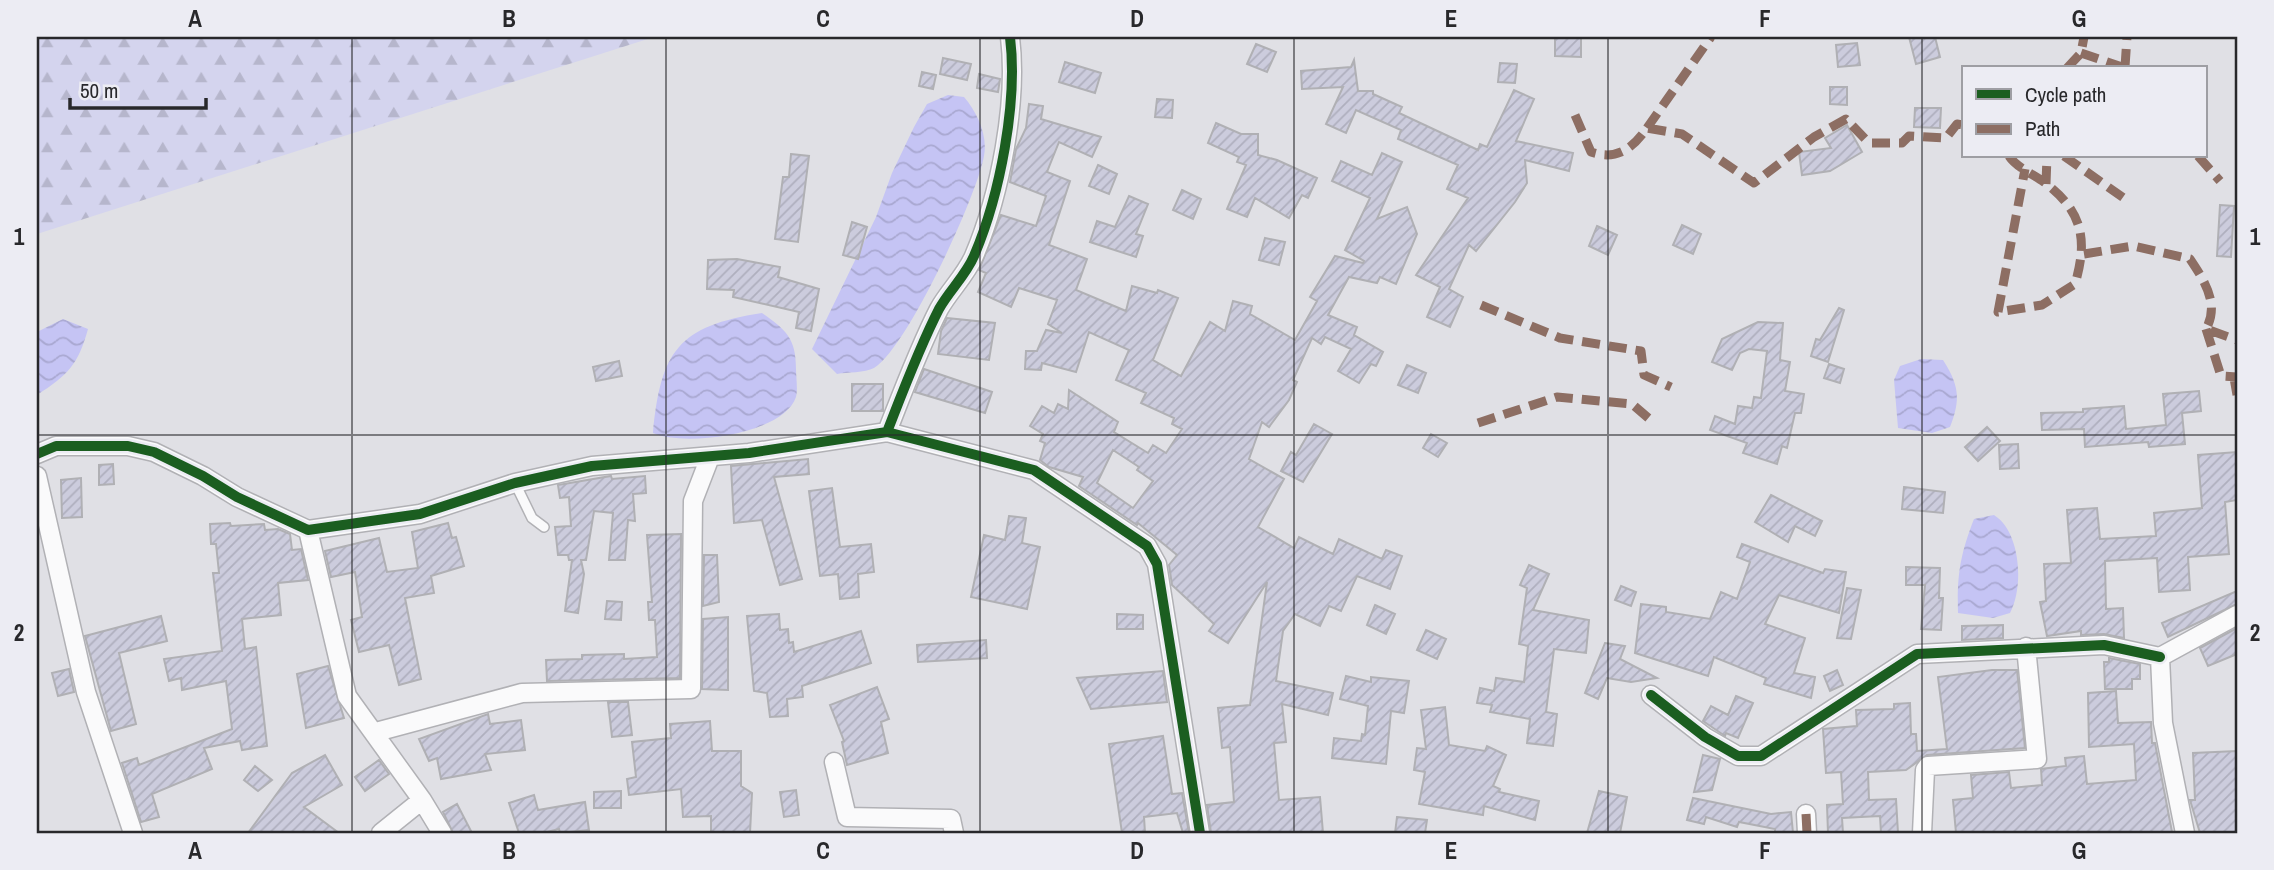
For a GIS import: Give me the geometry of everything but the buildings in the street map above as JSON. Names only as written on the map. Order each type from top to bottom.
[{"type":"street","points":[[887,432],[940,308],[974,257],[1000,169],[1013,61],[1010,37]]},
{"type":"street","points":[[37,454],[57,446],[128,446],[154,452],[203,476],[237,497],[308,530],[420,514],[515,482],[592,466],[710,457],[821,444],[887,432],[1034,470],[1147,546],[1157,564],[1199,833]]},
{"type":"street","points":[[376,732],[522,693],[691,689],[693,501],[710,457]]},
{"type":"street","points":[[37,476],[86,692],[133,833]]},
{"type":"street","points":[[308,530],[346,696],[376,732],[442,833]]},
{"type":"street","points":[[1651,695],[1705,737],[1738,756],[1760,756],[1789,740],[1909,657],[2026,647],[2104,645],[2160,657],[2237,615]]},
{"type":"street","points":[[1922,833],[1925,770],[1928,766],[2037,760],[2026,647]]},
{"type":"street","points":[[2160,657],[2163,723],[2185,833]]},
{"type":"street","points":[[834,762],[847,825],[951,819],[954,833]]},
{"type":"street","points":[[381,833],[422,800]]},
{"type":"street","points":[[1806,814],[1807,833]]},
{"type":"lane","points":[[515,482],[532,518],[544,527]]},
{"type":"green space","points":[[37,37],[654,37],[37,234]]},
{"type":"water","points":[[948,95],[964,97],[983,132],[985,148],[979,176],[939,270],[888,355],[870,370],[837,374],[812,349],[876,217],[892,173],[914,127],[927,104]]},
{"type":"water","points":[[762,313],[783,330],[792,342],[796,358],[797,394],[787,410],[773,421],[753,429],[708,438],[687,439],[653,433],[662,381],[669,362],[679,347],[693,335],[711,326]]},
{"type":"water","points":[[63,319],[88,329],[84,341],[76,360],[64,375],[37,395],[37,332]]},
{"type":"water","points":[[1921,359],[1943,360],[1957,392],[1956,408],[1950,427],[1932,433],[1898,428],[1894,380],[1900,366]]},
{"type":"water","points":[[1994,515],[2003,523],[2015,547],[2017,589],[2010,613],[1993,618],[1958,613],[1960,565],[1969,532],[1974,519]]},
{"type":"marked path","points":[[1647,128],[1711,37]]},
{"type":"marked path","points":[[2069,66],[2081,53],[2084,37]]},
{"type":"marked path","points":[[2125,66],[2127,37]]},
{"type":"marked path","points":[[2081,53],[2119,66]]},
{"type":"marked path","points":[[1575,115],[1591,152],[1609,155],[1624,151],[1647,128],[1682,134],[1754,183],[1814,137],[1846,119],[1869,143],[1902,143],[1909,136],[1946,138],[1957,124],[1962,125]]},
{"type":"marked path","points":[[2010,158],[2025,170]]},
{"type":"marked path","points":[[2046,184],[2047,158]]},
{"type":"marked path","points":[[2067,158],[2128,201]]},
{"type":"marked path","points":[[2200,158],[2220,181]]},
{"type":"marked path","points":[[2025,170],[2057,193],[2074,215],[2081,240],[2079,268],[2075,284],[2042,305],[1998,312],[2025,170]]},
{"type":"marked path","points":[[2084,254],[2133,246],[2190,259],[2209,292],[2211,310],[2206,329],[2237,340]]},
{"type":"marked path","points":[[1481,305],[1560,338],[1641,351],[1644,375],[1671,387]]},
{"type":"marked path","points":[[2206,329],[2221,376],[2237,377]]},
{"type":"marked path","points":[[2234,378],[2237,395]]},
{"type":"marked path","points":[[1478,423],[1557,397],[1632,404],[1653,422]]},
{"type":"marked path","points":[[1806,814],[1807,833]]},
{"type":"cycle path","points":[[37,454],[56,446],[128,446],[154,452],[203,476],[237,497],[308,530],[420,514],[515,483],[592,466],[749,453],[887,432],[932,324],[943,302],[974,256],[992,205],[1009,119],[1012,63],[1010,37]]},
{"type":"cycle path","points":[[887,432],[1034,470],[1147,546],[1157,564],[1200,833]]},
{"type":"cycle path","points":[[1651,695],[1705,737],[1738,756],[1761,756],[1917,654],[2104,645],[2160,657]]}]
